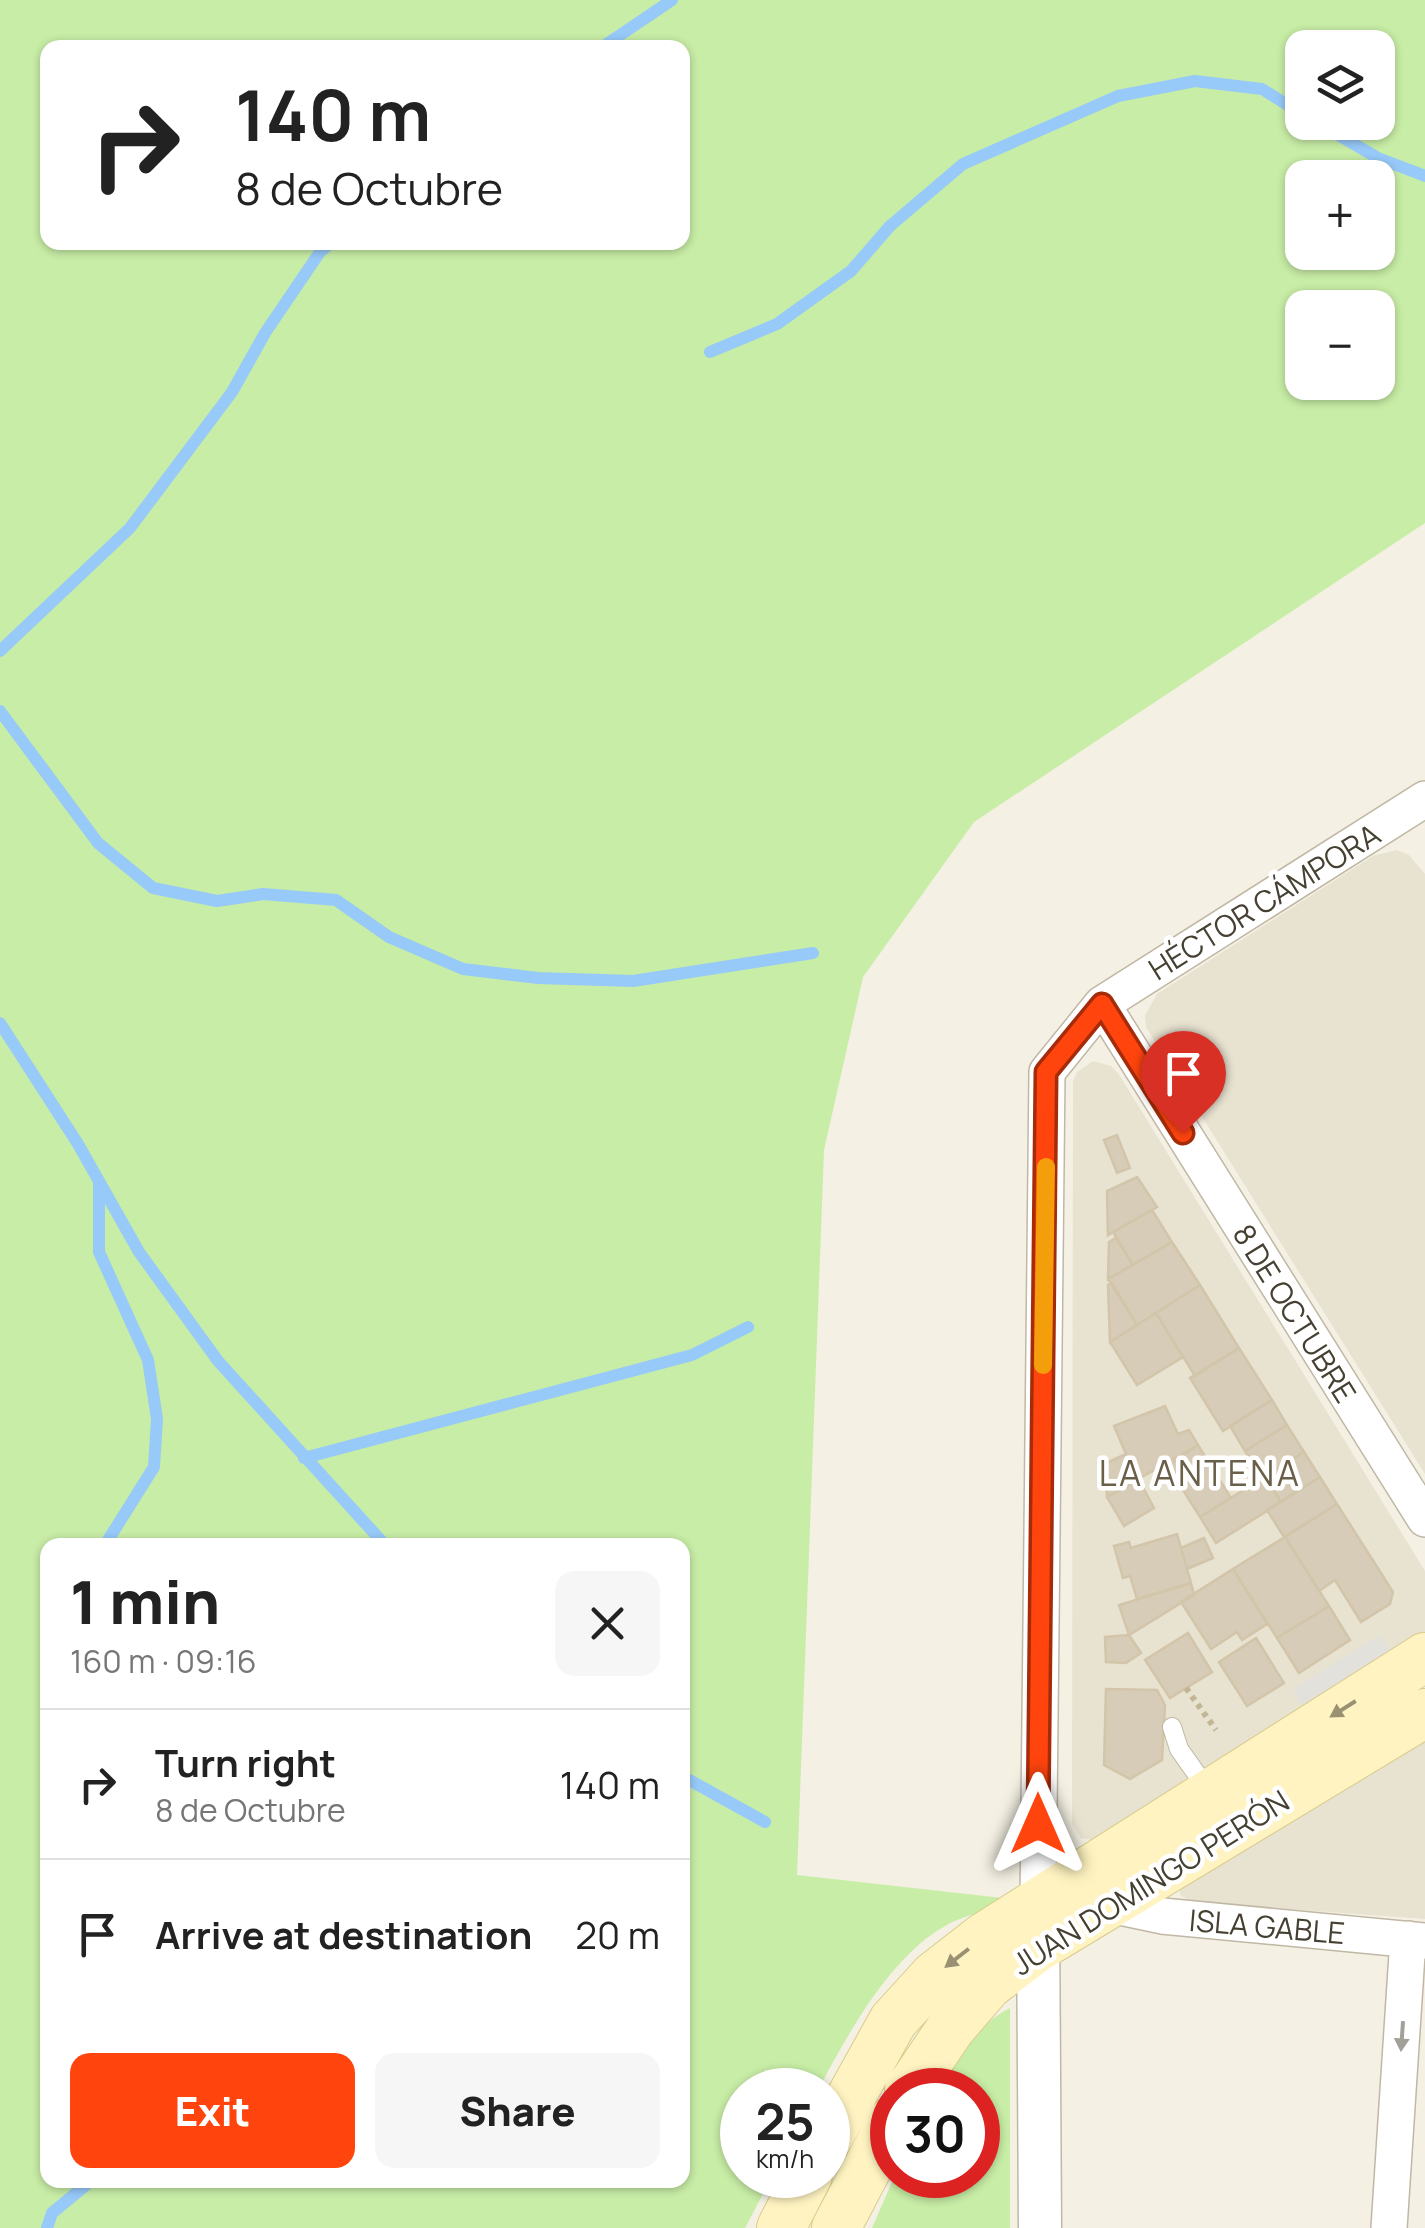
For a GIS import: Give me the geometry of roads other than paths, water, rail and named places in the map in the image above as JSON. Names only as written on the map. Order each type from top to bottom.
[{"type":"main road","name":"JUAN DOMINGO PERÓN","points":[[924,2068],[951,2028],[1038,1925],[1210,1793],[1425,1657]]},
{"type":"main road","name":"JUAN DOMINGO PERÓN","points":[[850,2098],[893,2021],[934,1976],[1038,1925],[1110,1905],[1425,1713]]},
{"type":"main road","points":[[836,2228],[870,2163]]},
{"type":"main road","points":[[781,2228],[796,2198]]},
{"type":"street","name":"HÉCTOR CÁMPORA","points":[[1038,1925],[1046,1072],[1102,1004],[1420,812]]},
{"type":"street","name":"8 DE OCTUBRE","points":[[1102,1004],[1425,1520]]},
{"type":"street","name":"ISLA GABLE","points":[[1110,1905],[1162,1916],[1417,1940]]},
{"type":"street","points":[[1038,1925],[1040,2228]]},
{"type":"street","points":[[1389,2228],[1417,1940]]},
{"type":"lane","points":[[1172,1727],[1180,1749],[1210,1793]]},
{"type":"waterway","points":[[613,40],[672,0]]},
{"type":"waterway","points":[[710,352],[777,324],[851,271],[890,226],[963,164],[1118,96],[1195,81],[1262,89],[1285,103]]},
{"type":"waterway","points":[[1347,140],[1378,158],[1425,176]]},
{"type":"waterway","points":[[0,651],[130,528],[232,392],[265,333],[322,250]]},
{"type":"waterway","points":[[0,711],[98,843],[153,888],[217,901],[263,894],[336,900],[389,937],[463,969],[538,978],[633,981],[813,953]]},
{"type":"waterway","points":[[0,1023],[78,1144],[139,1252],[218,1361],[379,1538]]},
{"type":"waterway","points":[[99,1183],[99,1252],[148,1360],[157,1419],[154,1467],[109,1538]]},
{"type":"waterway","points":[[304,1458],[692,1355],[748,1327]]},
{"type":"waterway","points":[[690,1780],[765,1822]]},
{"type":"waterway","points":[[47,2228],[52,2213],[82,2188]]},
{"type":"district","name":"LA ANTENA","points":[[1200,1473]]}]
